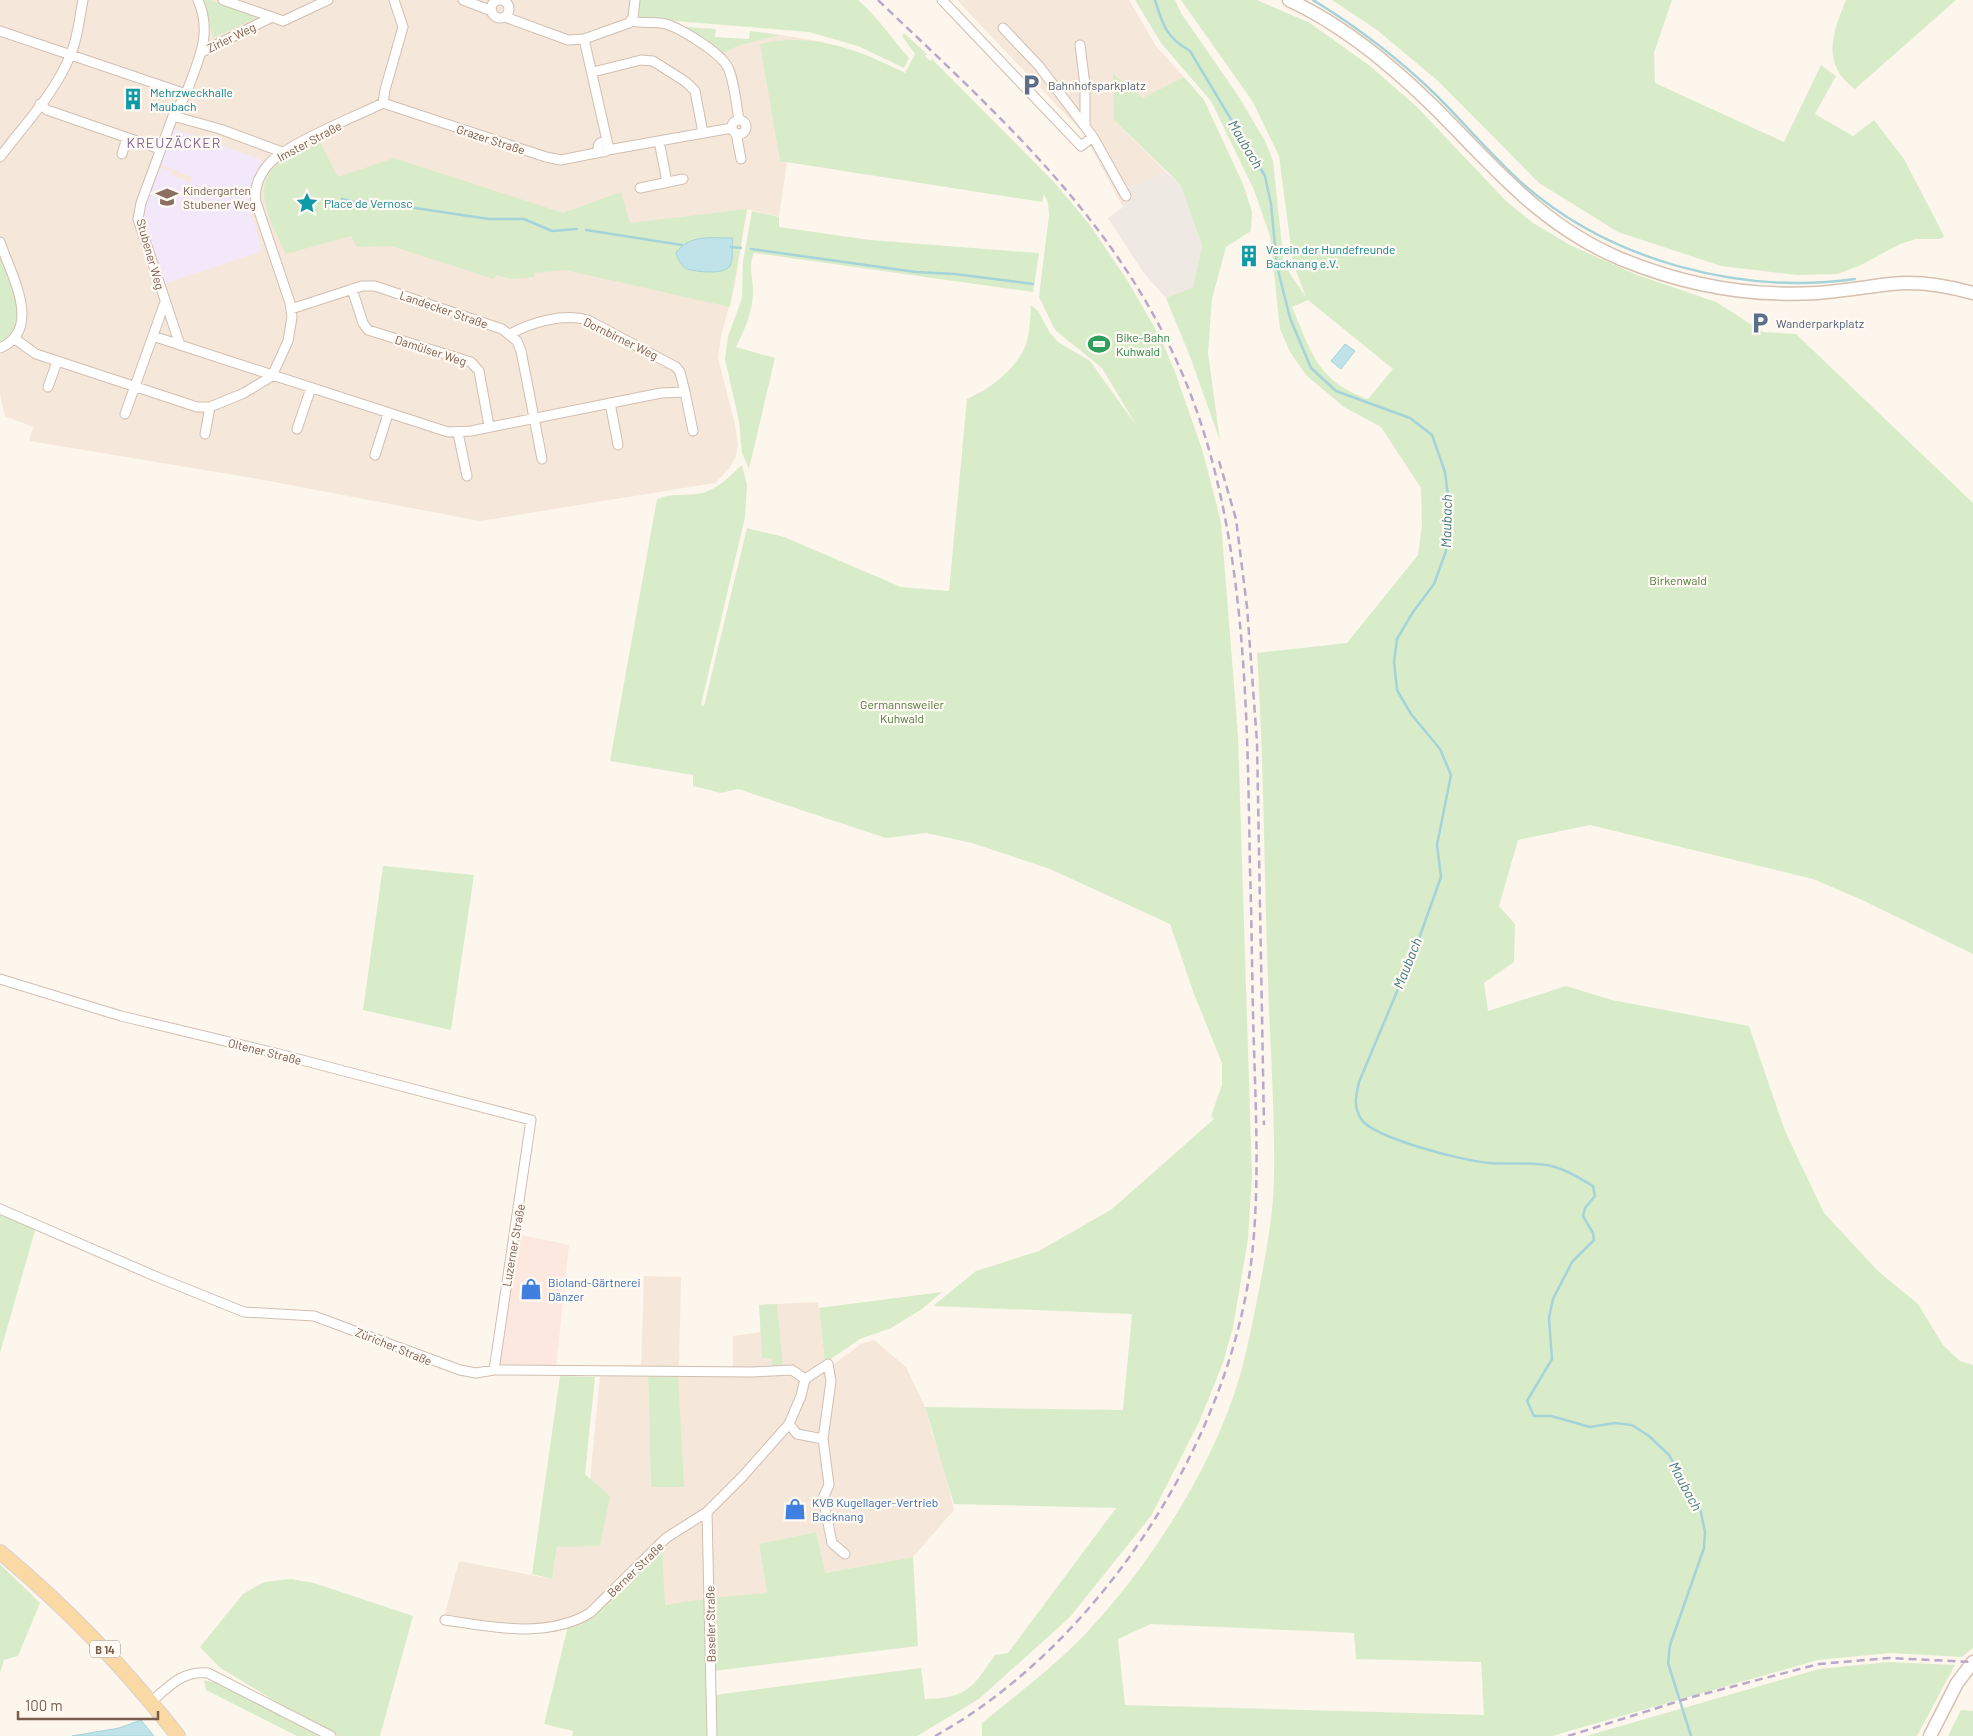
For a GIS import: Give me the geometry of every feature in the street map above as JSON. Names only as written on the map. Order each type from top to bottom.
[{"type":"main road","name":"B 14","points":[[0,1552],[75,1619],[119,1664],[178,1736]]},
{"type":"street","points":[[0,156],[40,104],[71,55],[82,0]]},
{"type":"street","points":[[198,0],[205,23],[202,52]]},
{"type":"street","points":[[222,0],[272,17]]},
{"type":"street","name":"Zirler Weg","points":[[186,94],[202,52],[272,17],[283,22],[323,0],[328,0]]},
{"type":"street","points":[[383,103],[403,27],[394,0]]},
{"type":"street","points":[[463,0],[492,12],[497,17],[505,17],[568,40],[584,39],[631,21],[642,24],[665,24],[683,32],[716,54],[728,67],[739,119]]},
{"type":"street","points":[[631,21],[635,0]]},
{"type":"street","points":[[942,0],[1081,146],[1093,137]]},
{"type":"street","points":[[1289,0],[1347,36],[1410,84],[1520,195],[1566,230],[1620,259],[1684,281],[1733,290],[1783,294],[1816,293],[1893,284],[1952,288],[1973,293]]},
{"type":"street","points":[[492,12],[494,3],[502,1],[509,7],[505,17]]},
{"type":"street","points":[[1003,28],[1039,66],[1085,125],[1126,196]]},
{"type":"street","points":[[0,31],[186,94]]},
{"type":"street","points":[[584,39],[593,72],[605,149]]},
{"type":"street","points":[[1080,45],[1085,85],[1085,125]]},
{"type":"street","points":[[593,72],[641,60],[653,61],[695,91],[702,133]]},
{"type":"street","name":"Stubener Weg","points":[[180,345],[138,219],[141,203],[172,116],[186,94]]},
{"type":"street","name":"Grazer Straße","points":[[383,103],[560,160],[605,149],[702,133],[734,130]]},
{"type":"street","name":"Imster Straße","points":[[272,376],[288,341],[291,309],[255,194],[264,170],[282,152],[383,103]]},
{"type":"street","points":[[40,104],[47,110],[160,150]]},
{"type":"street","points":[[172,116],[220,129],[282,152]]},
{"type":"street","points":[[739,119],[733,123],[741,159]]},
{"type":"street","points":[[734,130],[742,133],[746,127],[744,121],[739,119]]},
{"type":"street","points":[[122,154],[127,138]]},
{"type":"street","points":[[659,141],[667,182]]},
{"type":"street","points":[[640,188],[683,179]]},
{"type":"street","points":[[0,242],[23,314],[21,326],[14,339],[0,348]]},
{"type":"street","name":"Landecker Straße","points":[[291,309],[362,286],[375,286],[502,329],[510,334]]},
{"type":"street","name":"Damülser Weg","points":[[352,289],[363,323],[368,330],[471,362],[479,371],[489,426]]},
{"type":"street","name":"Stubener Weg","points":[[134,386],[165,302]]},
{"type":"street","name":"Dornbirner Weg","points":[[510,334],[524,327],[554,320],[578,318],[588,320],[676,367],[680,372],[693,431]]},
{"type":"street","points":[[510,334],[517,341],[521,351],[542,459]]},
{"type":"street","points":[[153,336],[448,432],[458,433],[661,393],[685,392]]},
{"type":"street","points":[[14,339],[36,354],[57,362],[197,407],[210,407],[244,394],[272,376]]},
{"type":"street","points":[[48,387],[57,362]]},
{"type":"street","points":[[125,414],[134,386]]},
{"type":"street","points":[[297,429],[311,388]]},
{"type":"street","points":[[610,403],[618,445]]},
{"type":"street","points":[[205,434],[210,407]]},
{"type":"street","points":[[375,455],[388,414]]},
{"type":"street","points":[[458,433],[467,476]]},
{"type":"street","name":"Oltener Straße","points":[[0,979],[121,1016],[279,1054],[531,1120]]},
{"type":"street","name":"Luzerner Straße","points":[[494,1370],[531,1120]]},
{"type":"street","name":"Züricher Straße","points":[[0,1209],[157,1277],[244,1312],[314,1316],[359,1331],[440,1365],[476,1373],[494,1370],[752,1372],[792,1370],[805,1379]]},
{"type":"street","points":[[805,1379],[828,1364],[831,1382],[824,1439],[829,1485],[823,1498],[832,1542],[845,1554]]},
{"type":"street","name":"Berner Straße","points":[[445,1620],[513,1630],[563,1625],[578,1620],[590,1613],[666,1538],[707,1512],[743,1476],[788,1424],[801,1396],[805,1379]]},
{"type":"street","points":[[788,1424],[797,1434],[824,1439]]},
{"type":"street","name":"Baseler Straße","points":[[707,1512],[712,1736]]},
{"type":"street","points":[[1930,1736],[1957,1683],[1973,1662]]},
{"type":"street","points":[[151,1702],[183,1676],[198,1672],[208,1673],[331,1736]]},
{"type":"shaded area","points":[[0,0],[638,0],[664,20],[722,54],[738,46],[781,35],[823,42],[787,162],[779,217],[747,209],[735,284],[721,336],[718,358],[738,444],[736,456],[729,469],[715,483],[480,521],[253,478],[29,441],[33,427],[5,416],[0,394],[0,353],[14,333],[16,301],[0,253]]},
{"type":"shaded area","points":[[957,0],[1129,0],[1156,46],[1184,77],[1143,99],[1114,73],[1114,120],[1166,172],[1128,188],[1123,207],[1083,133]]},
{"type":"shaded area","points":[[172,128],[262,160],[250,193],[249,206],[262,251],[161,285],[141,217],[159,167],[172,172],[172,176],[191,182],[192,177],[160,165]]},
{"type":"shaded area","points":[[1166,172],[1180,184],[1202,245],[1193,287],[1166,298],[1143,272],[1108,218],[1123,207],[1128,188]]},
{"type":"shaded area","points":[[517,1234],[569,1245],[556,1367],[500,1364],[499,1344]]},
{"type":"shaded area","points":[[644,1276],[681,1277],[679,1366],[733,1368],[733,1336],[762,1332],[759,1305],[818,1302],[825,1363],[831,1366],[861,1344],[874,1340],[906,1367],[925,1407],[932,1434],[942,1458],[954,1510],[913,1557],[824,1573],[816,1532],[759,1544],[767,1593],[664,1605],[662,1546],[590,1609],[562,1623],[514,1626],[444,1617],[459,1561],[552,1579],[557,1547],[610,1496],[590,1479],[601,1366],[641,1365]],"holes":[[[648,1375],[684,1487],[651,1486]]]},
{"type":"green space","points":[[204,0],[210,0],[259,17],[213,38]]},
{"type":"green space","points":[[638,0],[858,0],[909,58],[904,68],[858,46],[809,32],[644,20],[639,17]]},
{"type":"green space","name":"Birkenwald","points":[[1135,0],[1175,0],[1181,13],[1239,97],[1265,141],[1273,161],[1284,265],[1306,297],[1293,263],[1279,156],[1253,102],[1181,0],[1257,0],[1310,23],[1370,66],[1416,106],[1506,201],[1533,223],[1570,245],[1637,275],[1716,302],[1763,332],[1796,334],[1973,503],[1973,954],[1860,899],[1813,879],[1590,825],[1518,840],[1499,906],[1515,924],[1514,962],[1484,983],[1488,1011],[1566,986],[1612,1000],[1749,1026],[1785,1131],[1824,1213],[1878,1271],[1918,1304],[1943,1345],[1960,1361],[1973,1365],[1973,1648],[1962,1657],[1890,1653],[1818,1660],[1552,1736],[982,1736],[982,1723],[1076,1644],[1134,1576],[1176,1514],[1212,1448],[1227,1415],[1241,1371],[1262,1276],[1274,1189],[1273,1102],[1257,653],[1347,643],[1418,555],[1422,525],[1421,488],[1381,427],[1344,407],[1306,375],[1290,352],[1280,329],[1270,236],[1254,190],[1211,101],[1161,43]],"holes":[[[1308,300],[1393,369],[1368,399],[1351,392],[1337,383],[1318,364],[1292,307]],[[1151,1624],[1354,1633],[1356,1659],[1481,1662],[1484,1715],[1125,1705],[1118,1639]]]},
{"type":"green space","points":[[1332,0],[1672,0],[1654,53],[1655,83],[1784,142],[1821,65],[1836,76],[1815,114],[1853,136],[1874,120],[1904,159],[1944,236],[1941,239],[1916,239],[1900,244],[1861,265],[1837,274],[1797,275],[1721,266],[1618,232],[1539,183],[1438,81],[1377,30]]},
{"type":"green space","points":[[1846,0],[1956,0],[1855,89],[1844,79],[1837,69],[1833,58],[1834,36]]},
{"type":"green space","points":[[686,27],[716,29],[715,37],[749,39],[750,31],[781,35],[738,46],[722,54],[685,30]]},
{"type":"green space","name":"Germannsweiler Kuhwald","points":[[904,33],[927,54],[925,56],[930,61],[932,59],[1054,182],[1090,225],[1129,283],[1161,339],[1175,372],[1202,449],[1221,522],[1238,735],[1252,1177],[1248,1239],[1233,1327],[1223,1363],[1199,1422],[1151,1516],[1070,1617],[979,1699],[917,1736],[716,1736],[715,1695],[921,1668],[925,1699],[939,1698],[951,1696],[968,1689],[995,1655],[1008,1653],[1116,1508],[954,1504],[925,1407],[1123,1410],[1132,1314],[933,1306],[976,1271],[1039,1251],[1112,1209],[1214,1119],[1211,1116],[1222,1085],[1222,1063],[1194,994],[1170,924],[1050,869],[972,843],[926,833],[886,838],[738,789],[721,793],[693,786],[693,775],[610,761],[657,499],[672,495],[703,493],[716,487],[742,465],[747,485],[745,517],[701,705],[704,706],[747,528],[784,537],[901,587],[949,591],[967,399],[999,380],[1018,359],[1027,340],[1031,305],[1038,311],[1050,333],[1058,342],[1090,361],[1136,425],[1102,368],[1055,330],[1039,297],[1049,215],[1048,203],[1044,194],[1042,202],[780,161],[760,44],[798,40],[834,45],[870,57],[905,73],[915,54],[902,36]]},
{"type":"green space","points":[[1113,73],[1143,98],[1184,77],[1204,100],[1243,184],[1252,212],[1251,231],[1226,247],[1212,299],[1208,353],[1220,441],[1191,359],[1166,298],[1193,287],[1202,245],[1180,184],[1114,120]]},
{"type":"green space","points":[[320,142],[338,177],[394,158],[563,213],[621,192],[630,223],[747,209],[730,307],[565,270],[534,273],[534,277],[511,279],[496,275],[494,279],[391,246],[357,247],[351,236],[286,254],[266,208],[265,184],[269,173],[278,164]]},
{"type":"green space","points":[[752,211],[779,217],[779,227],[870,240],[1039,253],[1033,292],[754,253],[751,267],[752,306],[736,347],[775,358],[749,469],[742,453],[739,421],[725,359],[728,337],[742,298],[743,261]]},
{"type":"green space","points":[[0,253],[18,312],[14,333],[0,345]]},
{"type":"green space","points":[[383,866],[474,875],[451,1030],[363,1010]]},
{"type":"green space","points":[[0,1211],[36,1227],[0,1353]]},
{"type":"green space","points":[[942,1292],[922,1309],[891,1328],[860,1339],[825,1363],[819,1308]]},
{"type":"green space","points":[[777,1304],[783,1367],[772,1366],[771,1359],[762,1358],[759,1305]]},
{"type":"green space","points":[[648,1375],[678,1375],[684,1487],[651,1487]]},
{"type":"green space","points":[[560,1376],[595,1377],[585,1474],[610,1496],[600,1546],[557,1547],[552,1579],[532,1574]]},
{"type":"green space","points":[[816,1532],[825,1573],[913,1557],[918,1646],[714,1671],[712,1598],[767,1593],[759,1544]]},
{"type":"green space","points":[[662,1546],[665,1605],[705,1599],[708,1736],[572,1736],[573,1731],[544,1724],[568,1626]]},
{"type":"green space","points":[[0,1564],[40,1603],[18,1656],[4,1660],[0,1673]]},
{"type":"green space","points":[[291,1579],[314,1583],[413,1616],[380,1736],[339,1736],[296,1714],[219,1667],[200,1647],[243,1594],[264,1582]]},
{"type":"green space","points":[[1889,1662],[1955,1665],[1917,1736],[1586,1736],[1819,1669]]},
{"type":"green space","points":[[204,1680],[221,1684],[322,1736],[297,1736],[206,1690]]},
{"type":"green space","points":[[1961,1710],[1973,1711],[1973,1736],[1948,1736]]},
{"type":"water","points":[[701,238],[733,238],[730,266],[722,271],[703,272],[687,269],[681,264],[676,253],[687,243]]},
{"type":"water","points":[[1345,344],[1355,351],[1341,369],[1331,361]]},
{"type":"water","points":[[141,1720],[154,1736],[72,1736],[119,1728]]},
{"type":"waterway","name":"Maubach","points":[[1155,0],[1166,30],[1170,36],[1190,51],[1265,176],[1271,204],[1277,266],[1290,318],[1311,368],[1336,391],[1410,418],[1432,435],[1445,472],[1449,504],[1446,551],[1434,584],[1413,612],[1397,639],[1394,662],[1397,690],[1411,714],[1440,749],[1451,775],[1437,845],[1441,877],[1417,944],[1359,1082],[1356,1105],[1361,1119],[1369,1126],[1383,1134],[1421,1148],[1478,1162],[1547,1165],[1575,1175],[1593,1186],[1595,1196],[1585,1208],[1583,1216],[1593,1233],[1594,1240],[1572,1262],[1553,1299],[1549,1318],[1552,1359],[1527,1401],[1534,1416],[1551,1416],[1590,1427],[1615,1423],[1632,1425],[1649,1436],[1669,1455],[1700,1508],[1705,1532],[1704,1548],[1670,1645],[1668,1663],[1691,1736]]},
{"type":"waterway","points":[[1313,0],[1361,32],[1407,69],[1436,95],[1523,184],[1558,211],[1596,234],[1636,252],[1679,266],[1723,276],[1767,282],[1811,283],[1855,279]]},
{"type":"waterway","points":[[342,199],[355,202],[368,201],[489,219],[524,219],[552,231],[577,229]]},
{"type":"waterway","points":[[586,230],[682,245]]},
{"type":"waterway","points":[[731,247],[741,248]]},
{"type":"waterway","points":[[751,249],[916,272],[955,274],[1033,284]]},
{"type":"railway","points":[[878,0],[1006,124],[1084,212],[1119,259],[1151,310],[1178,364],[1201,423],[1218,484],[1230,548],[1239,612],[1247,742],[1256,1196],[1253,1246],[1241,1318],[1219,1389],[1188,1460],[1150,1527],[1104,1590],[1052,1647],[996,1696],[935,1736]]},
{"type":"railway","points":[[1219,461],[1236,519],[1247,607],[1257,742],[1264,1125]]},
{"type":"railway","points":[[1568,1736],[1692,1697],[1819,1664],[1889,1658],[1973,1662]]},
{"type":"place","name":"Bahnhofsparkplatz","points":[[1031,85]]},
{"type":"place","name":"Mehrzweckhalle Maubach","points":[[133,99]]},
{"type":"place","name":"Kindergarten Stubener Weg","points":[[167,197]]},
{"type":"place","name":"Place de Vernosc","points":[[307,203]]},
{"type":"place","name":"Verein der Hundefreunde Backnang e.V.","points":[[1249,256]]},
{"type":"place","name":"Wanderparkplatz","points":[[1760,323]]},
{"type":"place","name":"Bike-Bahn Kuhwald","points":[[1099,344]]},
{"type":"place","name":"Bioland-Gärtnerei Dänzer","points":[[531,1289]]},
{"type":"place","name":"KVB Kugellager-Vertrieb Backnang","points":[[795,1509]]},
{"type":"district","name":"KREUZÄCKER","points":[[174,142]]}]
